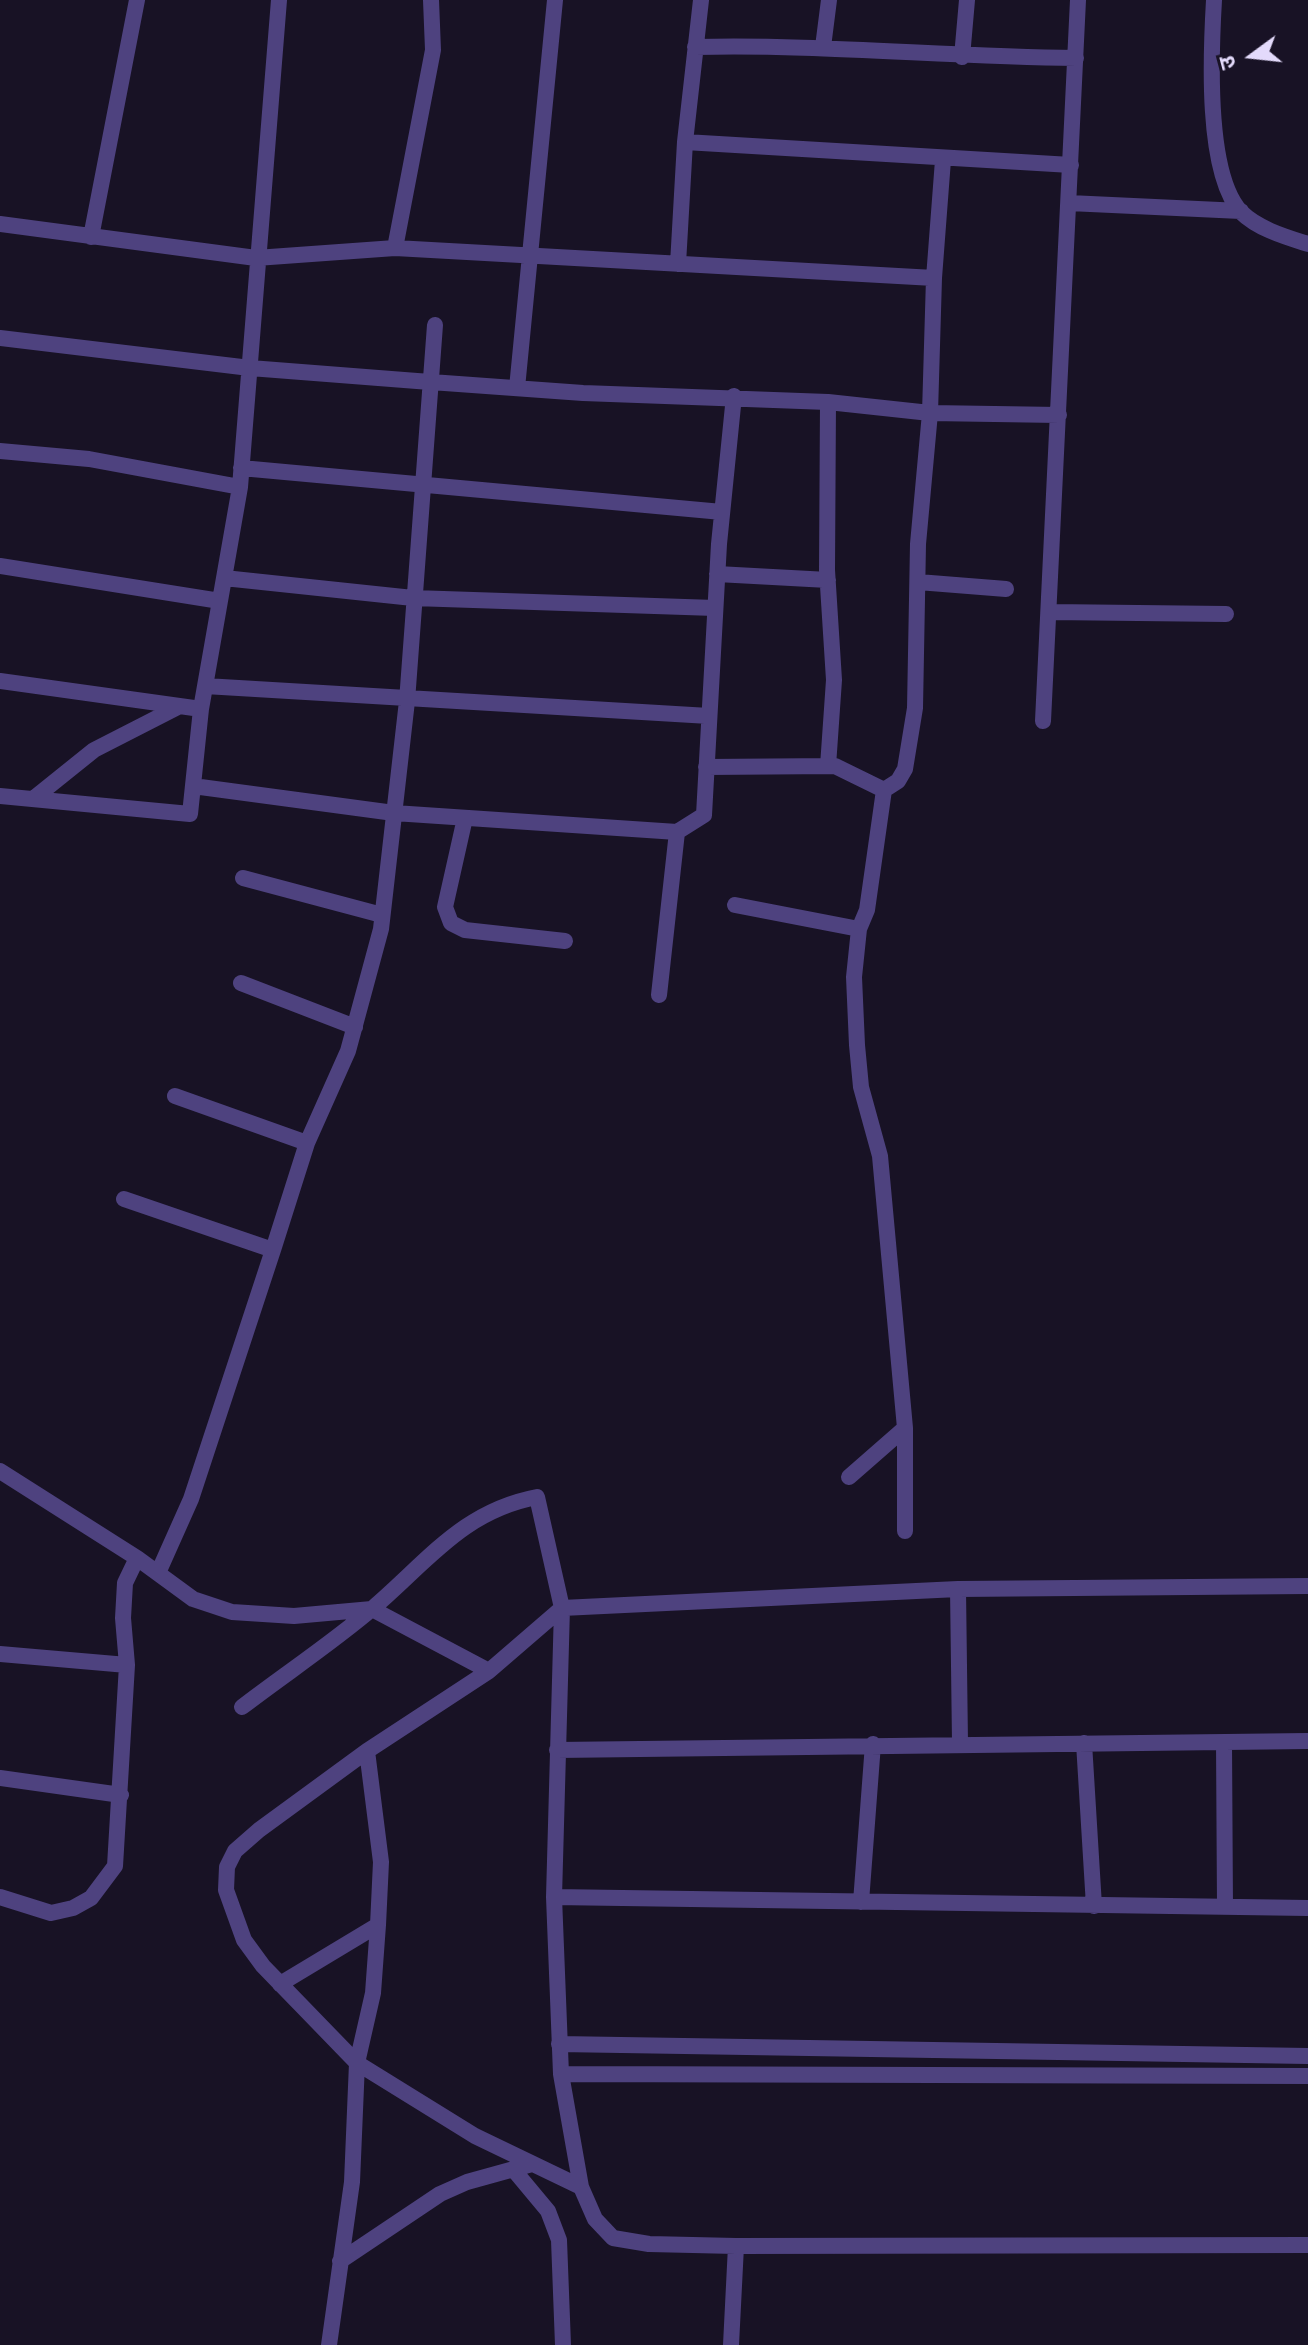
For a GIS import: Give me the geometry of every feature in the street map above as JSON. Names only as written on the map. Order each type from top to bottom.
[{"type":"street","points":[[91,237],[137,0]]},
{"type":"street","points":[[0,796],[190,814],[201,709],[240,487],[279,0]]},
{"type":"street","points":[[395,248],[433,50],[431,0]]},
{"type":"street","points":[[517,388],[555,0]]},
{"type":"street","points":[[678,264],[685,142],[701,0]]},
{"type":"street","points":[[823,47],[829,0]]},
{"type":"street","points":[[962,57],[967,0]]},
{"type":"street","points":[[1043,721],[1078,0]]},
{"type":"street","points":[[1214,0],[1213,132],[1225,176],[1241,211]]},
{"type":"street","points":[[695,47],[823,47],[962,57],[1076,58]]},
{"type":"street","points":[[685,142],[943,160],[1071,165]]},
{"type":"street","points":[[905,1531],[905,1428],[880,1156],[861,1087],[854,977],[859,929],[867,910],[884,790],[898,781],[909,753],[915,708],[918,582],[943,160]]},
{"type":"street","points":[[1069,203],[1241,211],[1279,235],[1308,244]]},
{"type":"street","points":[[0,224],[256,258],[395,248],[934,278]]},
{"type":"street","points":[[158,1573],[191,1499],[307,1143],[348,1051],[382,915],[407,701],[435,325]]},
{"type":"street","points":[[0,338],[250,368],[430,382],[734,396],[930,413],[1059,415]]},
{"type":"street","points":[[193,786],[394,813],[677,832],[704,815],[717,574],[734,396]]},
{"type":"street","points":[[828,402],[828,580],[834,680],[828,766]]},
{"type":"street","points":[[0,451],[89,459],[240,487]]},
{"type":"street","points":[[241,468],[422,487],[722,512]]},
{"type":"street","points":[[0,566],[220,601]]},
{"type":"street","points":[[717,574],[828,580]]},
{"type":"street","points":[[224,578],[413,598],[715,608]]},
{"type":"street","points":[[918,582],[1006,589]]},
{"type":"street","points":[[1050,612],[1226,614]]},
{"type":"street","points":[[0,681],[201,709]]},
{"type":"street","points":[[205,686],[407,701],[709,716]]},
{"type":"street","points":[[33,799],[94,750],[181,705]]},
{"type":"street","points":[[706,767],[835,766],[884,790]]},
{"type":"street","points":[[465,818],[445,907],[451,923],[465,930],[565,941]]},
{"type":"street","points":[[659,995],[677,832]]},
{"type":"street","points":[[243,878],[382,915]]},
{"type":"street","points":[[735,905],[859,929]]},
{"type":"street","points":[[241,983],[355,1027]]},
{"type":"street","points":[[175,1096],[307,1143]]},
{"type":"street","points":[[124,1199],[273,1250]]},
{"type":"street","points":[[849,1477],[905,1428]]},
{"type":"street","points":[[0,1471],[137,1558],[193,1599],[232,1612],[294,1616],[372,1609],[489,1671]]},
{"type":"street","points":[[242,1707],[372,1609],[465,1523],[508,1502],[537,1497],[562,1608],[554,1897],[561,2074],[581,2187],[595,2219],[613,2238],[649,2244],[736,2246],[1308,2245]]},
{"type":"street","points":[[0,1897],[51,1913],[73,1908],[91,1898],[115,1866],[127,1665],[123,1618],[125,1583],[137,1558]]},
{"type":"street","points":[[581,2187],[475,2136],[357,2063],[280,1984],[244,1940],[226,1890],[227,1867],[235,1851],[367,1751],[489,1671],[562,1608],[958,1589],[1308,1586]]},
{"type":"street","points":[[958,1589],[960,1743]]},
{"type":"street","points":[[0,1654],[127,1665]]},
{"type":"street","points":[[557,1750],[1308,1741]]},
{"type":"street","points":[[1084,1743],[1094,1906]]},
{"type":"street","points":[[1224,1743],[1225,1907]]},
{"type":"street","points":[[861,1902],[873,1744]]},
{"type":"street","points":[[329,2345],[352,2182],[357,2063],[373,1993],[378,1925],[381,1862],[367,1751]]},
{"type":"street","points":[[0,1778],[121,1795]]},
{"type":"street","points":[[554,1897],[1308,1908]]},
{"type":"street","points":[[280,1984],[378,1925]]},
{"type":"street","points":[[559,2044],[1308,2056]]},
{"type":"street","points":[[561,2074],[1308,2076]]},
{"type":"street","points":[[340,2261],[440,2194],[532,2164]]},
{"type":"street","points":[[513,2169],[542,2203],[556,2231],[561,2259],[563,2345]]},
{"type":"street","points":[[731,2345],[736,2246]]}]
